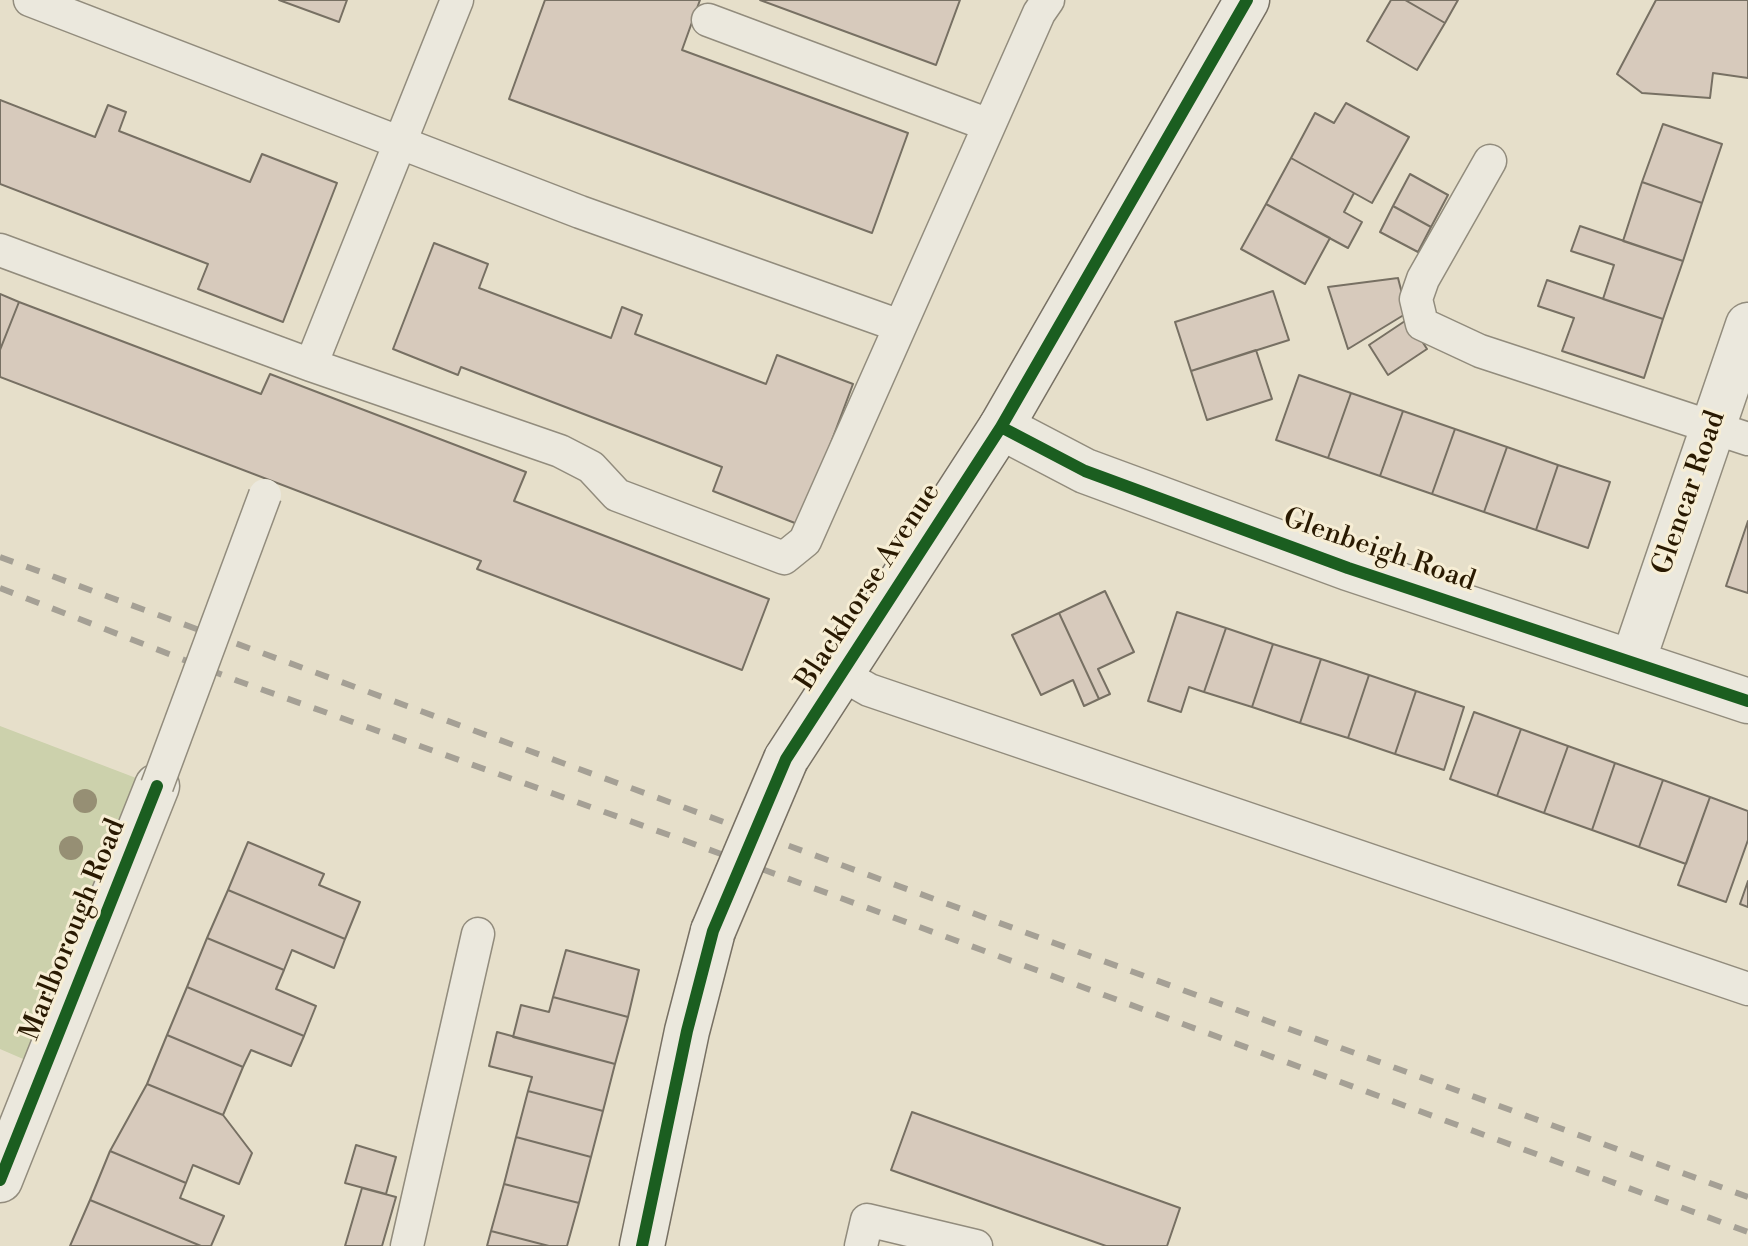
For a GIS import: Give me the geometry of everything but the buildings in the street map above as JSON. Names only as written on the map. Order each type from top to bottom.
[{"type":"street","name":"Blackhorse Avenue","points":[[642,1246],[687,1031],[713,931],[786,759],[1001,427],[1247,0]]},
{"type":"street","name":"Glencar Road","points":[[1633,661],[1730,433],[1748,325]]},
{"type":"street","name":"Glenbeigh Road","points":[[1001,427],[1085,471],[1348,568],[1748,701]]},
{"type":"street","name":"Marlborough Road","points":[[0,1180],[157,786]]},
{"type":"lane","points":[[30,0],[580,212],[900,326]]},
{"type":"lane","points":[[311,365],[457,0]]},
{"type":"lane","points":[[0,250],[311,365],[560,451],[591,467],[617,495],[784,558],[805,541],[989,125],[1048,0]]},
{"type":"lane","points":[[708,20],[989,125]]},
{"type":"lane","points":[[1490,161],[1423,279],[1416,299],[1422,324],[1480,351],[1730,433]]},
{"type":"lane","name":"Marlborough Road","points":[[157,786],[265,495]]},
{"type":"lane","points":[[841,674],[869,690],[1748,989]]},
{"type":"lane","points":[[407,1246],[478,934]]},
{"type":"lane","points":[[861,1246],[867,1220],[976,1246]]},
{"type":"green space","points":[[0,726],[157,786],[44,1068],[0,1049]]},
{"type":"railway","points":[[0,557],[1748,1197]]},
{"type":"railway","points":[[0,588],[238,681],[683,840],[1748,1232]]},
{"type":"cycle path","points":[[642,1246],[687,1031],[713,931],[786,759],[1001,427],[1247,0]]},
{"type":"cycle path","points":[[1001,427],[1085,471],[1348,568],[1748,701]]},
{"type":"cycle path","points":[[0,1180],[157,786]]}]
